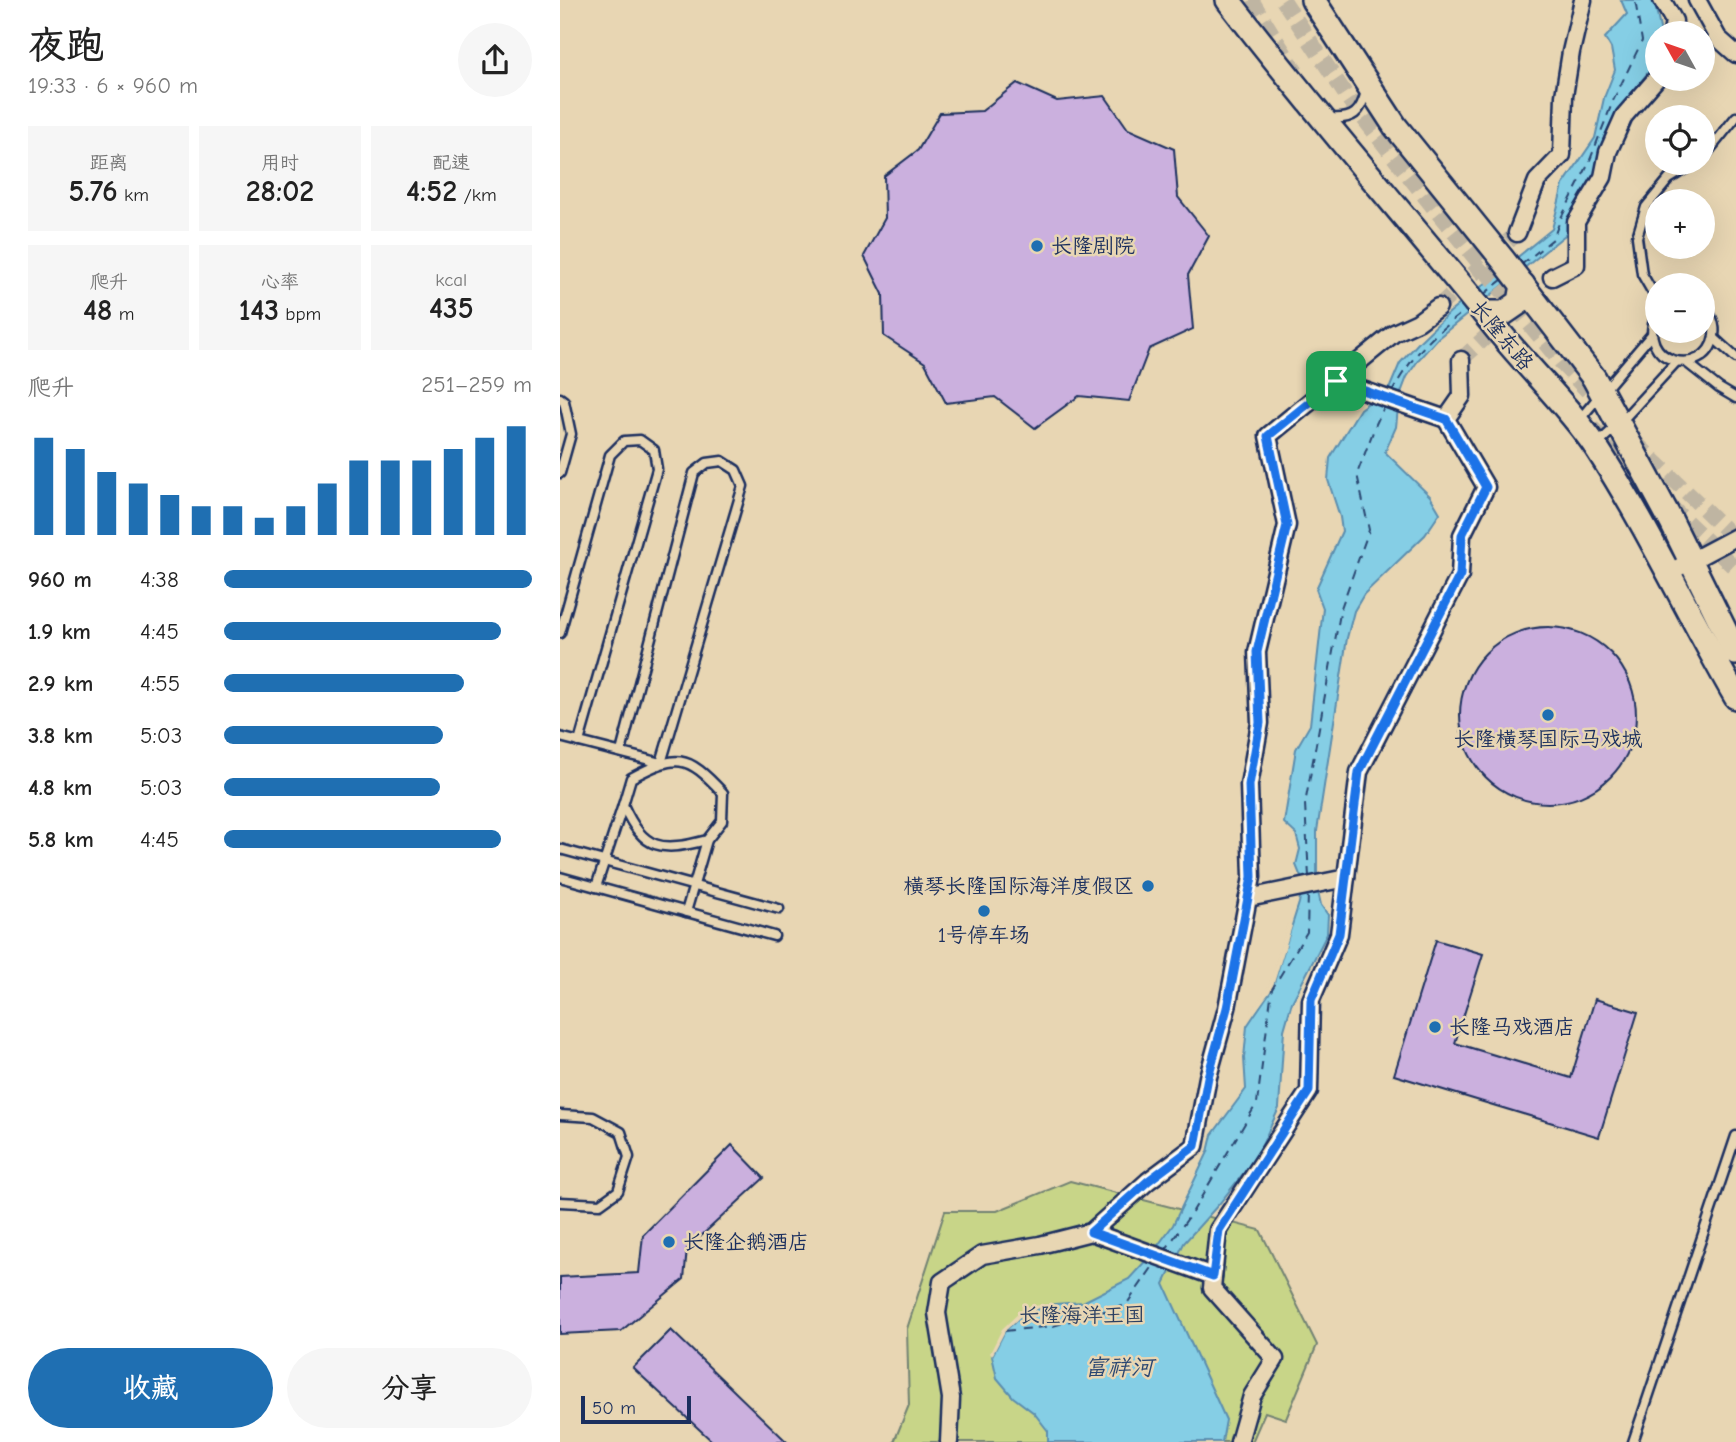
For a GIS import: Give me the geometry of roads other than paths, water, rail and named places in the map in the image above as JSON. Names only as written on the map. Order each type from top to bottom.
[{"type":"main road","name":"长隆东路","points":[[1228,0],[1304,96],[1595,446],[1670,572],[1705,643],[1736,697]]},
{"type":"main road","points":[[1313,0],[1352,56],[1395,126],[1594,378],[1736,653]]},
{"type":"main road","points":[[1485,313],[1504,313],[1520,302],[1523,285]]},
{"type":"street","points":[[1517,233],[1537,181],[1562,155],[1564,96],[1583,0]]},
{"type":"street","points":[[1662,0],[1673,21]]},
{"type":"street","points":[[1697,0],[1718,38],[1736,54]]},
{"type":"street","points":[[1552,277],[1576,265],[1576,222],[1603,177],[1608,152],[1624,117],[1646,91]]},
{"type":"street","points":[[949,1442],[951,1398],[937,1313],[942,1282],[982,1255],[1040,1245],[1091,1232],[1148,1181],[1195,1146],[1208,1077],[1227,1008],[1252,877],[1249,785],[1260,723],[1257,652],[1287,525],[1268,436],[1394,333],[1418,322],[1438,307]]},
{"type":"street","points":[[1446,419],[1462,396],[1461,360]]},
{"type":"street","points":[[1239,1442],[1252,1396],[1275,1359],[1212,1289],[1219,1230],[1309,1091],[1311,1000],[1339,934],[1359,772],[1460,575],[1462,535],[1486,487],[1446,419],[1336,381]]},
{"type":"street","points":[[1670,572],[1689,559],[1736,537]]},
{"type":"street","points":[[1248,898],[1346,878]]},
{"type":"street","points":[[1091,1232],[1213,1276]]},
{"type":"lane","points":[[1304,96],[1327,118],[1345,119],[1361,109],[1367,92],[1361,74]]},
{"type":"lane","points":[[1715,144],[1735,120]]},
{"type":"lane","points":[[1645,279],[1637,237],[1646,206],[1676,175]]},
{"type":"lane","points":[[1715,339],[1736,358]]},
{"type":"lane","points":[[1577,422],[1645,342]]},
{"type":"lane","points":[[1656,343],[1659,352],[1676,362],[1686,362],[1704,354],[1711,343]]},
{"type":"lane","points":[[1595,446],[1676,362]]},
{"type":"lane","points":[[1686,362],[1736,398]]},
{"type":"lane","points":[[560,398],[564,401],[571,434],[560,473]]},
{"type":"lane","points":[[560,633],[610,455],[624,441],[640,440],[654,450],[657,469],[579,742]]},
{"type":"lane","points":[[621,752],[694,473],[707,463],[722,461],[736,470],[743,486],[661,763]]},
{"type":"lane","points":[[560,737],[661,763]]},
{"type":"lane","points":[[596,887],[631,778],[661,763],[677,760],[704,773],[723,793],[722,821],[707,840],[686,912]]},
{"type":"lane","points":[[624,805],[634,828],[653,845],[678,847],[707,840]]},
{"type":"lane","points":[[560,849],[779,909]]},
{"type":"lane","points":[[560,877],[774,936]]},
{"type":"lane","points":[[560,1115],[593,1117],[621,1132],[629,1157],[618,1191],[600,1204],[560,1202]]},
{"type":"lane","points":[[1633,1442],[1736,1136]]},
{"type":"water","name":"富祥河","points":[[1621,0],[1654,0],[1658,21],[1645,21],[1645,76],[1615,114],[1604,137],[1594,177],[1571,214],[1570,231],[1438,338],[1407,377],[1399,398],[1396,427],[1385,452],[1430,496],[1440,513],[1425,535],[1364,594],[1354,611],[1347,638],[1317,831],[1317,887],[1321,905],[1328,915],[1327,934],[1292,1002],[1284,1030],[1279,1108],[1257,1156],[1184,1243],[1164,1284],[1226,1420],[1222,1442],[1048,1442],[1048,1431],[1034,1413],[1013,1397],[997,1378],[992,1356],[1005,1331],[1024,1313],[1055,1304],[1083,1302],[1129,1279],[1173,1225],[1208,1152],[1212,1135],[1246,1089],[1244,1058],[1247,1026],[1272,989],[1303,882],[1296,865],[1300,849],[1296,834],[1284,823],[1296,749],[1310,725],[1323,608],[1316,589],[1342,531],[1328,480],[1330,458],[1360,409],[1390,387],[1400,363],[1420,341],[1449,313],[1552,229],[1563,185],[1595,138],[1604,98],[1615,70],[1611,48],[1605,38],[1627,14]]},
{"type":"tunnel","points":[[1251,0],[1296,72]]},
{"type":"tunnel","points":[[1283,0],[1350,101],[1434,208],[1564,366],[1603,407]]},
{"type":"tunnel","points":[[1438,307],[1517,233]]},
{"type":"tunnel","points":[[1461,360],[1503,321]]},
{"type":"tunnel","points":[[1592,428],[1641,477]]},
{"type":"tunnel","points":[[1635,442],[1736,540]]},
{"type":"tunnel","points":[[1669,505],[1736,569]]},
{"type":"place","name":"长隆剧院","points":[[1037,246]]},
{"type":"place","name":"长隆横琴国际马戏城","points":[[1548,715]]},
{"type":"place","name":"横琴长隆国际海洋度假区","points":[[1148,886]]},
{"type":"place","name":"1号停车场","points":[[984,911]]},
{"type":"place","name":"长隆马戏酒店","points":[[1435,1027]]},
{"type":"place","name":"长隆企鹅酒店","points":[[669,1242]]},
{"type":"park label","name":"长隆海洋王国","points":[[1082,1315]]}]
